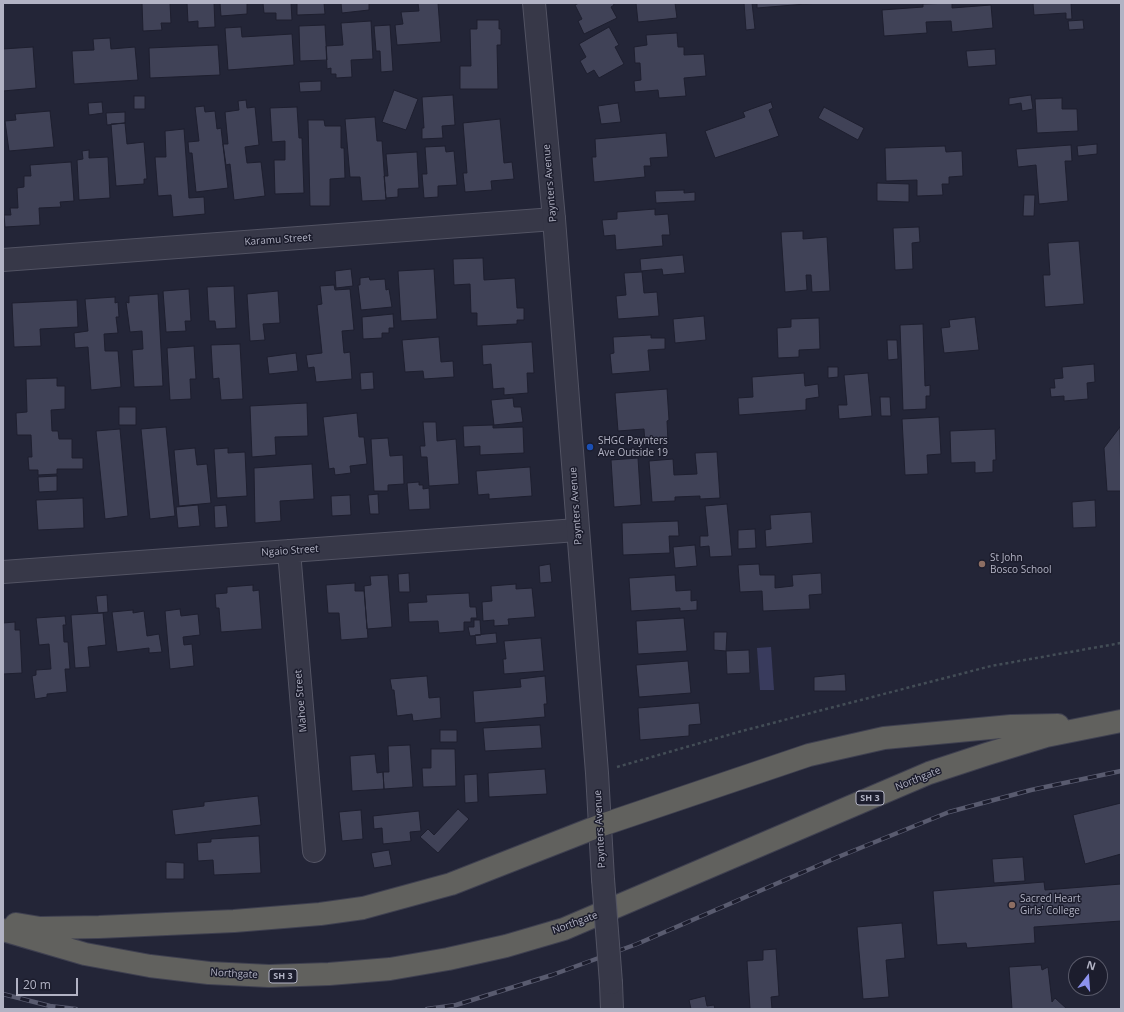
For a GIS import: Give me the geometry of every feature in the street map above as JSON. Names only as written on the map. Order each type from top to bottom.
[{"type":"highway","points":[[3,922],[40,928],[99,927],[273,919],[356,909],[407,897],[451,884],[599,826],[809,755],[869,741],[937,732],[1004,726],[1114,722]]},
{"type":"highway","name":"Northgate","points":[[3,930],[85,954],[150,966],[209,973],[269,976],[329,974],[390,969],[448,960],[506,946],[564,929],[929,773],[1046,736],[1114,722]]},
{"type":"street","name":"Paynters Avenue","points":[[534,3],[554,219],[597,773],[599,826],[612,1009]]},
{"type":"street","name":"Karamu Street","points":[[3,260],[554,219]]},
{"type":"street","name":"Ngaio Street","points":[[3,572],[578,530]]},
{"type":"street","name":"Mahoe Street","points":[[289,551],[314,851]]},
{"type":"path","points":[[597,773],[922,683],[991,666],[1121,643]]},
{"type":"water","points":[[771,647],[774,690],[760,690],[757,648]]},
{"type":"building","points":[[142,3],[170,3],[171,23],[161,23],[162,30],[143,31]]},
{"type":"building","points":[[187,3],[214,3],[215,27],[198,28],[198,21],[188,22]]},
{"type":"building","points":[[220,3],[247,3],[247,14],[221,16]]},
{"type":"building","points":[[263,3],[291,3],[292,20],[276,20],[276,13],[264,13]]},
{"type":"building","points":[[297,3],[324,3],[325,14],[297,15]]},
{"type":"building","points":[[341,3],[369,3],[369,10],[342,13]]},
{"type":"building","points":[[418,3],[438,3],[441,42],[397,45],[395,25],[403,24],[401,12],[419,11]]},
{"type":"building","points":[[579,3],[613,3],[614,5],[611,7],[617,18],[584,34],[578,21],[582,19],[575,5]]},
{"type":"building","points":[[636,3],[675,3],[677,18],[638,22]]},
{"type":"building","points":[[744,3],[752,3],[755,29],[746,30]]},
{"type":"building","points":[[757,3],[818,3],[757,8]]},
{"type":"building","points":[[952,3],[952,8],[991,5],[993,28],[952,32],[951,21],[926,22],[927,33],[884,36],[882,10],[923,7],[923,4]]},
{"type":"building","points":[[1033,3],[1071,3],[1072,19],[1066,19],[1066,13],[1034,15]]},
{"type":"building","points":[[477,20],[499,20],[499,29],[501,29],[501,45],[497,45],[498,89],[460,89],[460,66],[471,66],[470,29],[477,29]]},
{"type":"building","points":[[1083,20],[1084,29],[1069,30],[1068,21]]},
{"type":"building","points":[[371,21],[373,59],[351,60],[352,77],[336,78],[336,74],[331,74],[331,68],[327,69],[326,46],[343,45],[341,23]]},
{"type":"building","points":[[325,25],[327,60],[300,61],[299,26]]},
{"type":"building","points":[[390,25],[393,71],[381,72],[380,51],[376,51],[374,26]]},
{"type":"building","points":[[241,27],[242,37],[292,34],[294,65],[228,70],[225,28]]},
{"type":"building","points":[[609,27],[619,45],[615,47],[624,64],[599,78],[594,70],[587,74],[580,61],[586,57],[579,44]]},
{"type":"building","points":[[677,33],[678,47],[684,47],[684,55],[704,54],[706,76],[684,78],[686,96],[659,98],[658,90],[635,92],[634,81],[641,80],[640,63],[635,63],[634,47],[647,45],[646,35]]},
{"type":"building","points":[[110,38],[111,49],[135,47],[138,80],[74,84],[72,51],[94,50],[93,39]]},
{"type":"building","points":[[218,45],[220,75],[150,78],[149,48]]},
{"type":"building","points":[[33,47],[36,88],[3,91],[3,49]]},
{"type":"building","points":[[995,49],[996,65],[968,67],[966,51]]},
{"type":"building","points":[[321,81],[321,91],[300,92],[299,82]]},
{"type":"building","points":[[394,90],[418,99],[406,130],[382,122]]},
{"type":"building","points":[[453,95],[455,125],[442,126],[443,138],[422,139],[422,128],[424,128],[422,97]]},
{"type":"building","points":[[1031,95],[1033,109],[1022,111],[1021,103],[1009,105],[1009,98]]},
{"type":"building","points":[[134,96],[145,96],[145,109],[134,109]]},
{"type":"building","points":[[1062,98],[1062,109],[1077,109],[1078,131],[1037,133],[1035,99]]},
{"type":"building","points":[[246,100],[247,108],[255,107],[259,145],[245,147],[247,163],[261,162],[265,196],[234,200],[230,164],[226,165],[223,144],[228,144],[225,112],[239,110],[238,101]]},
{"type":"building","points":[[102,102],[103,113],[89,115],[88,103]]},
{"type":"building","points":[[771,102],[773,108],[769,110],[779,136],[715,158],[705,131],[745,117],[743,112]]},
{"type":"building","points":[[618,103],[621,122],[601,124],[598,106]]},
{"type":"building","points":[[204,106],[205,112],[215,111],[217,129],[221,128],[228,188],[196,192],[192,153],[189,153],[188,142],[199,141],[195,107]]},
{"type":"building","points":[[297,107],[299,138],[302,138],[304,193],[275,194],[274,160],[285,160],[285,141],[272,142],[270,108]]},
{"type":"building","points":[[824,107],[864,128],[858,140],[818,118]]},
{"type":"building","points":[[50,111],[54,147],[9,151],[5,121],[16,120],[15,114]]},
{"type":"building","points":[[125,112],[125,123],[107,125],[106,113]]},
{"type":"building","points":[[375,117],[377,141],[382,141],[386,200],[362,201],[360,177],[350,177],[345,119]]},
{"type":"building","points":[[500,119],[504,163],[512,162],[514,179],[491,181],[492,190],[465,192],[463,173],[467,173],[463,123]]},
{"type":"building","points":[[308,120],[324,120],[325,126],[341,126],[341,148],[344,148],[345,178],[330,179],[330,206],[310,206]]},
{"type":"building","points":[[125,123],[127,144],[144,142],[147,179],[144,179],[144,184],[116,186],[111,124]]},
{"type":"building","points":[[184,129],[189,198],[204,197],[205,214],[173,217],[171,195],[158,196],[155,157],[166,157],[165,131]]},
{"type":"building","points":[[666,133],[668,157],[650,158],[651,166],[644,166],[645,177],[594,182],[592,157],[596,157],[595,139]]},
{"type":"building","points":[[1097,144],[1097,154],[1078,156],[1077,146]]},
{"type":"building","points":[[1071,145],[1072,161],[1065,161],[1068,201],[1039,204],[1036,165],[1018,167],[1016,149]]},
{"type":"building","points":[[445,146],[446,152],[454,151],[457,185],[438,186],[438,197],[424,198],[422,174],[427,174],[425,147]]},
{"type":"building","points":[[945,146],[946,152],[962,151],[963,176],[949,177],[949,184],[942,184],[943,195],[917,196],[917,180],[886,181],[885,148]]},
{"type":"building","points":[[89,150],[89,158],[108,157],[110,198],[79,200],[77,160],[83,159],[82,151]]},
{"type":"building","points":[[417,152],[419,188],[398,189],[398,197],[386,198],[384,176],[388,176],[386,154]]},
{"type":"building","points":[[71,162],[74,201],[60,202],[61,207],[39,208],[40,225],[5,227],[4,215],[11,215],[10,208],[18,208],[17,188],[24,187],[24,176],[31,176],[30,165]]},
{"type":"building","points":[[877,183],[909,184],[909,202],[877,201]]},
{"type":"building","points":[[684,190],[684,193],[695,192],[695,201],[656,203],[655,191]]},
{"type":"building","points":[[1024,195],[1035,195],[1034,216],[1023,216]]},
{"type":"building","points":[[655,209],[655,215],[668,214],[670,235],[662,235],[663,246],[616,250],[615,235],[604,236],[602,220],[617,219],[617,212]]},
{"type":"building","points":[[919,227],[920,242],[912,243],[913,269],[895,270],[893,228]]},
{"type":"building","points":[[803,231],[803,239],[827,237],[830,291],[812,292],[811,275],[806,275],[807,290],[785,292],[781,232]]},
{"type":"building","points":[[1079,241],[1084,304],[1045,307],[1043,275],[1050,275],[1048,243]]},
{"type":"building","points":[[683,255],[685,273],[663,275],[662,269],[641,271],[640,259]]},
{"type":"building","points":[[483,258],[484,280],[515,278],[517,308],[524,308],[524,320],[517,320],[517,324],[477,326],[477,313],[471,313],[470,284],[454,285],[453,259]]},
{"type":"building","points":[[351,269],[353,286],[336,288],[335,271]]},
{"type":"building","points":[[434,269],[437,319],[401,321],[398,271]]},
{"type":"building","points":[[642,272],[644,293],[657,292],[659,316],[618,319],[616,296],[626,295],[624,273]]},
{"type":"building","points":[[369,277],[370,280],[385,279],[386,290],[389,289],[392,307],[361,310],[358,285],[360,285],[360,278]]},
{"type":"building","points":[[334,285],[335,290],[350,289],[354,330],[342,331],[344,353],[350,352],[352,379],[316,382],[314,367],[308,368],[306,355],[322,353],[317,305],[322,304],[320,286]]},
{"type":"building","points":[[234,286],[236,328],[216,329],[215,321],[209,321],[207,287]]},
{"type":"building","points":[[189,289],[191,321],[185,321],[186,331],[166,332],[163,291]]},
{"type":"building","points":[[278,291],[280,323],[263,324],[265,340],[250,341],[247,294]]},
{"type":"building","points":[[158,294],[163,386],[134,387],[132,350],[143,349],[142,331],[130,332],[126,302],[129,303],[129,296]]},
{"type":"building","points":[[115,297],[115,303],[118,302],[119,317],[116,317],[118,333],[104,334],[105,351],[118,351],[121,387],[91,390],[88,347],[75,348],[74,333],[88,331],[85,299]]},
{"type":"building","points":[[77,300],[78,327],[40,329],[41,346],[14,347],[12,303]]},
{"type":"building","points":[[393,314],[394,328],[389,328],[389,333],[382,333],[382,338],[363,339],[362,317]]},
{"type":"building","points":[[704,316],[706,340],[675,343],[673,319]]},
{"type":"building","points":[[975,317],[979,350],[944,353],[941,328],[950,327],[949,320]]},
{"type":"building","points":[[819,318],[820,349],[799,350],[799,357],[778,358],[777,328],[791,327],[791,319]]},
{"type":"building","points":[[923,324],[925,386],[930,385],[930,396],[926,396],[926,409],[903,410],[900,325]]},
{"type":"building","points":[[651,335],[651,338],[665,338],[665,349],[648,350],[650,371],[612,374],[610,354],[614,353],[613,337]]},
{"type":"building","points":[[439,337],[441,362],[453,361],[454,377],[424,379],[423,371],[405,372],[402,340]]},
{"type":"building","points":[[887,340],[897,340],[898,359],[888,360]]},
{"type":"building","points":[[532,342],[534,373],[527,373],[528,393],[504,395],[504,388],[493,389],[491,364],[483,365],[482,345]]},
{"type":"building","points":[[240,344],[243,399],[221,400],[219,378],[213,379],[211,345]]},
{"type":"building","points":[[194,346],[196,379],[190,379],[191,399],[170,400],[167,348]]},
{"type":"building","points":[[296,353],[298,371],[269,374],[267,357]]},
{"type":"building","points":[[1094,364],[1095,382],[1087,383],[1088,399],[1064,401],[1064,396],[1051,397],[1050,388],[1055,388],[1054,379],[1063,378],[1062,367]]},
{"type":"building","points":[[828,367],[838,367],[838,377],[828,378]]},
{"type":"building","points":[[373,372],[374,389],[361,390],[360,373]]},
{"type":"building","points":[[804,373],[805,386],[818,384],[819,397],[806,399],[806,410],[739,415],[738,398],[753,397],[752,377]]},
{"type":"building","points":[[868,373],[872,416],[839,419],[838,405],[847,405],[844,375]]},
{"type":"building","points":[[57,378],[57,386],[65,386],[65,409],[51,410],[52,431],[58,431],[59,439],[72,439],[72,458],[83,458],[83,469],[57,469],[57,474],[38,475],[38,470],[29,470],[28,457],[32,457],[31,435],[17,435],[16,413],[27,412],[26,379]]},
{"type":"building","points":[[667,389],[669,420],[667,421],[668,442],[645,444],[644,429],[618,431],[615,393]]},
{"type":"building","points":[[880,397],[890,397],[891,416],[881,416]]},
{"type":"building","points":[[513,398],[514,407],[521,407],[523,422],[494,425],[491,400]]},
{"type":"building","points":[[307,403],[308,436],[275,437],[276,455],[252,457],[250,406]]},
{"type":"building","points":[[119,407],[136,407],[136,425],[119,425]]},
{"type":"building","points":[[357,413],[359,437],[364,437],[367,464],[350,466],[351,473],[335,475],[334,468],[329,469],[323,417]]},
{"type":"building","points":[[939,417],[941,454],[927,455],[928,474],[905,475],[902,419]]},
{"type":"building","points":[[423,422],[436,422],[437,441],[456,439],[459,484],[429,486],[427,457],[421,457],[420,446],[425,446]]},
{"type":"building","points":[[493,425],[493,428],[523,427],[524,453],[480,455],[480,446],[464,447],[463,426]]},
{"type":"building","points":[[166,427],[175,516],[150,519],[141,429]]},
{"type":"building","points":[[1120,427],[1121,491],[1107,491],[1104,448]]},
{"type":"building","points":[[120,429],[128,516],[105,519],[96,431]]},
{"type":"building","points":[[995,429],[996,460],[993,460],[993,472],[975,473],[975,462],[951,463],[950,431]]},
{"type":"building","points":[[388,438],[390,456],[403,455],[404,484],[388,485],[388,491],[374,491],[371,439]]},
{"type":"building","points":[[195,448],[197,465],[207,464],[211,503],[179,506],[174,450]]},
{"type":"building","points":[[228,448],[228,453],[245,452],[247,496],[217,498],[214,449]]},
{"type":"building","points":[[717,452],[720,498],[700,499],[700,496],[675,497],[675,501],[652,502],[649,461],[673,459],[674,475],[697,474],[695,453]]},
{"type":"building","points":[[638,458],[641,505],[614,507],[611,460]]},
{"type":"building","points":[[312,464],[314,499],[280,501],[281,521],[255,523],[254,468]]},
{"type":"building","points":[[530,467],[532,496],[489,499],[489,494],[478,495],[476,471]]},
{"type":"building","points":[[57,476],[57,491],[39,492],[38,477]]},
{"type":"building","points":[[419,482],[419,485],[423,485],[423,489],[429,488],[430,509],[409,510],[407,483]]},
{"type":"building","points":[[378,494],[379,514],[370,514],[368,495]]},
{"type":"building","points":[[350,495],[351,515],[332,516],[331,496]]},
{"type":"building","points":[[83,498],[84,528],[38,530],[36,500]]},
{"type":"building","points":[[1095,500],[1096,527],[1073,528],[1072,502]]},
{"type":"building","points":[[727,504],[732,556],[710,557],[709,546],[700,547],[700,536],[708,536],[705,506]]},
{"type":"building","points":[[198,505],[200,526],[178,528],[176,507]]},
{"type":"building","points":[[226,505],[228,527],[215,528],[214,506]]},
{"type":"building","points":[[811,512],[813,543],[766,547],[765,530],[771,529],[770,515]]},
{"type":"building","points":[[678,521],[679,536],[669,536],[670,553],[623,555],[622,523]]},
{"type":"building","points":[[755,529],[756,548],[738,549],[738,530]]},
{"type":"building","points":[[695,545],[697,566],[675,568],[673,547]]},
{"type":"building","points":[[550,564],[552,582],[540,583],[539,566]]},
{"type":"building","points":[[759,564],[760,575],[775,575],[775,588],[793,586],[792,575],[821,573],[822,594],[809,595],[810,609],[763,611],[762,591],[740,592],[738,565]]},
{"type":"building","points":[[409,573],[410,592],[399,592],[398,574]]},
{"type":"building","points":[[388,575],[392,627],[367,629],[364,586],[371,585],[370,576]]},
{"type":"building","points":[[675,575],[676,591],[691,590],[691,601],[697,600],[697,610],[680,611],[680,608],[631,611],[629,578]]},
{"type":"building","points":[[355,583],[355,591],[364,591],[368,638],[341,640],[339,613],[328,613],[326,585]]},
{"type":"building","points":[[516,584],[516,589],[532,588],[535,617],[508,619],[509,625],[494,626],[494,620],[483,621],[482,602],[492,601],[491,586]]},
{"type":"building","points":[[253,585],[253,591],[259,590],[262,629],[221,632],[219,608],[216,608],[215,594],[227,593],[227,587]]},
{"type":"building","points":[[469,593],[470,607],[476,607],[477,618],[471,618],[471,622],[464,622],[464,631],[439,633],[438,621],[409,622],[408,603],[427,602],[426,595]]},
{"type":"building","points":[[107,595],[108,612],[98,613],[96,596]]},
{"type":"building","points":[[180,609],[181,616],[198,614],[200,635],[183,637],[184,645],[192,644],[194,666],[170,669],[165,611]]},
{"type":"building","points":[[133,610],[133,613],[144,611],[147,636],[159,634],[162,652],[149,653],[149,648],[117,652],[112,612]]},
{"type":"building","points":[[103,613],[106,645],[88,647],[90,667],[75,668],[71,615]]},
{"type":"building","points":[[65,616],[66,625],[63,625],[64,642],[68,642],[70,669],[65,669],[67,692],[47,694],[47,697],[35,699],[32,676],[36,675],[36,670],[51,669],[49,644],[39,645],[36,618]]},
{"type":"building","points":[[684,618],[687,651],[638,654],[636,621]]},
{"type":"building","points":[[474,620],[480,620],[481,635],[470,636],[468,627],[474,627]]},
{"type":"building","points":[[15,622],[15,630],[20,630],[22,673],[3,674],[3,623]]},
{"type":"building","points":[[714,632],[727,632],[726,651],[714,650]]},
{"type":"building","points":[[496,633],[497,643],[476,645],[475,635]]},
{"type":"building","points":[[541,638],[544,671],[504,674],[503,659],[506,659],[504,641]]},
{"type":"building","points":[[749,650],[750,673],[727,674],[726,651]]},
{"type":"building","points":[[688,661],[691,693],[639,697],[636,665]]},
{"type":"building","points":[[845,674],[846,691],[814,691],[814,677]]},
{"type":"building","points":[[427,676],[429,698],[440,697],[441,718],[413,721],[412,714],[397,716],[394,690],[392,690],[390,679]]},
{"type":"building","points":[[545,676],[547,704],[544,704],[545,717],[475,723],[473,691],[521,687],[520,679]]},
{"type":"building","points":[[699,703],[701,724],[689,725],[689,736],[640,740],[638,708]]},
{"type":"building","points":[[540,725],[542,748],[485,751],[483,728]]},
{"type":"building","points":[[440,730],[457,730],[457,742],[440,742]]},
{"type":"building","points":[[410,745],[413,787],[384,789],[383,772],[389,772],[388,746]]},
{"type":"building","points":[[431,749],[455,749],[456,786],[423,787],[422,768],[431,768]]},
{"type":"building","points":[[375,754],[377,773],[383,772],[384,789],[352,791],[350,756]]},
{"type":"building","points":[[545,769],[547,794],[489,797],[488,773]]},
{"type":"building","points":[[477,774],[478,802],[465,803],[464,775]]},
{"type":"building","points":[[258,796],[261,825],[175,835],[172,810],[204,806],[204,802]]},
{"type":"building","points":[[1121,803],[1121,854],[1085,864],[1073,815]]},
{"type":"building","points":[[458,809],[469,819],[438,853],[420,837],[428,829],[434,835]]},
{"type":"building","points":[[361,810],[363,839],[342,841],[339,812]]},
{"type":"building","points":[[419,811],[421,831],[410,832],[411,841],[383,844],[382,828],[374,829],[373,816]]},
{"type":"building","points":[[259,836],[261,873],[214,875],[213,860],[198,861],[197,843],[211,842],[211,839]]},
{"type":"building","points":[[389,850],[392,865],[374,868],[371,853]]},
{"type":"building","points":[[1023,857],[1025,881],[994,883],[992,859]]},
{"type":"building","points":[[166,862],[184,863],[184,879],[166,879]]},
{"type":"building","points":[[1044,882],[1045,890],[1121,884],[1121,921],[1034,927],[1035,943],[967,948],[966,943],[937,945],[933,891]]},
{"type":"building","points":[[902,923],[905,958],[886,960],[889,997],[863,999],[857,927]]},
{"type":"building","points":[[776,949],[779,996],[771,997],[772,1009],[750,1009],[747,961],[763,960],[763,950]]},
{"type":"building","points":[[1041,965],[1042,970],[1048,967],[1052,1002],[1055,998],[1067,1009],[1012,1009],[1009,967]]},
{"type":"building","points":[[705,996],[707,1006],[714,1005],[715,1009],[691,1009],[689,1000]]},
{"type":"railway","points":[[427,1009],[456,1005],[552,975],[637,944],[838,857],[949,812],[1031,790],[1121,771]]},
{"type":"railway","points":[[3,994],[50,1006],[76,1009]]},
{"type":"place","name":"SHGC Paynters Ave Outside 19","points":[[590,447]]},
{"type":"place","name":"St John Bosco School","points":[[982,564]]},
{"type":"place","name":"Sacred Heart Girls' College","points":[[1012,905]]}]
